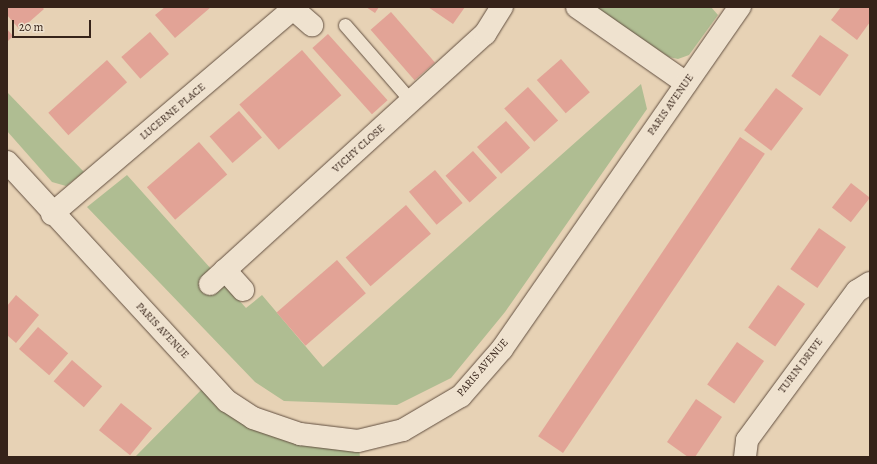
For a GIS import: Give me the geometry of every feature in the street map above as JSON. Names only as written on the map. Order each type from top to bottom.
[{"type":"street","name":"VICHY CLOSE","points":[[243,290],[217,278],[485,34],[502,7]]},
{"type":"street","points":[[577,7],[686,83]]},
{"type":"street","name":"PARIS AVENUE","points":[[7,162],[15,184],[52,214],[226,401],[253,418],[300,434],[359,449],[403,430],[461,396],[502,349],[740,7]]},
{"type":"street","points":[[292,8],[312,25]]},
{"type":"street","name":"LUCERNE PLACE","points":[[52,214],[292,8]]},
{"type":"street","name":"TURIN DRIVE","points":[[745,457],[746,440],[857,291],[870,283]]},
{"type":"lane","points":[[345,25],[412,101]]},
{"type":"green space","points":[[594,7],[711,7],[718,15],[689,55],[678,59],[669,57]]},
{"type":"green space","points":[[641,84],[647,109],[505,312],[451,378],[397,405],[284,401],[255,382],[87,207],[127,175],[246,308],[262,295],[323,367]]},
{"type":"green space","points":[[7,92],[84,172],[66,186],[52,182],[7,131]]},
{"type":"green space","points":[[209,382],[227,401],[358,441],[360,457],[135,457]]},
{"type":"building","points":[[7,7],[42,7],[44,9],[20,30],[7,15]]},
{"type":"building","points":[[165,7],[211,7],[175,38],[155,15]]},
{"type":"building","points":[[366,7],[379,7],[375,13]]},
{"type":"building","points":[[428,7],[465,7],[453,24]]},
{"type":"building","points":[[841,7],[870,7],[870,22],[857,40],[831,20]]},
{"type":"building","points":[[391,12],[435,63],[415,80],[371,30]]},
{"type":"building","points":[[7,29],[13,36],[7,42]]},
{"type":"building","points":[[150,32],[169,54],[140,79],[121,57]]},
{"type":"building","points":[[328,34],[388,100],[372,114],[312,48]]},
{"type":"building","points":[[820,35],[849,55],[820,96],[791,76]]},
{"type":"building","points":[[302,50],[341,95],[279,150],[239,104]]},
{"type":"building","points":[[561,59],[590,92],[566,113],[537,80]]},
{"type":"building","points":[[107,60],[127,82],[68,135],[48,113]]},
{"type":"building","points":[[528,87],[558,120],[534,142],[504,108]]},
{"type":"building","points":[[776,88],[803,108],[771,151],[744,130]]},
{"type":"building","points":[[239,111],[262,137],[233,163],[210,137]]},
{"type":"building","points":[[506,121],[530,148],[501,174],[477,147]]},
{"type":"building","points":[[740,137],[765,154],[563,453],[538,436]]},
{"type":"building","points":[[199,142],[227,174],[175,220],[147,187]]},
{"type":"building","points":[[473,151],[497,178],[470,203],[446,176]]},
{"type":"building","points":[[435,170],[463,203],[437,225],[409,192]]},
{"type":"building","points":[[851,183],[870,198],[851,222],[832,207]]},
{"type":"building","points":[[406,205],[431,234],[371,286],[346,257]]},
{"type":"building","points":[[819,228],[846,247],[817,288],[790,269]]},
{"type":"building","points":[[337,260],[366,293],[305,346],[277,312]]},
{"type":"building","points":[[778,285],[805,304],[775,347],[748,328]]},
{"type":"building","points":[[16,295],[39,315],[16,343],[7,335],[7,306]]},
{"type":"building","points":[[38,327],[68,353],[49,375],[19,349]]},
{"type":"building","points":[[737,342],[764,361],[734,404],[707,385]]},
{"type":"building","points":[[72,360],[102,386],[84,407],[54,381]]},
{"type":"building","points":[[696,399],[722,417],[695,457],[688,457],[667,442]]},
{"type":"building","points":[[121,403],[152,428],[130,455],[99,430]]}]
